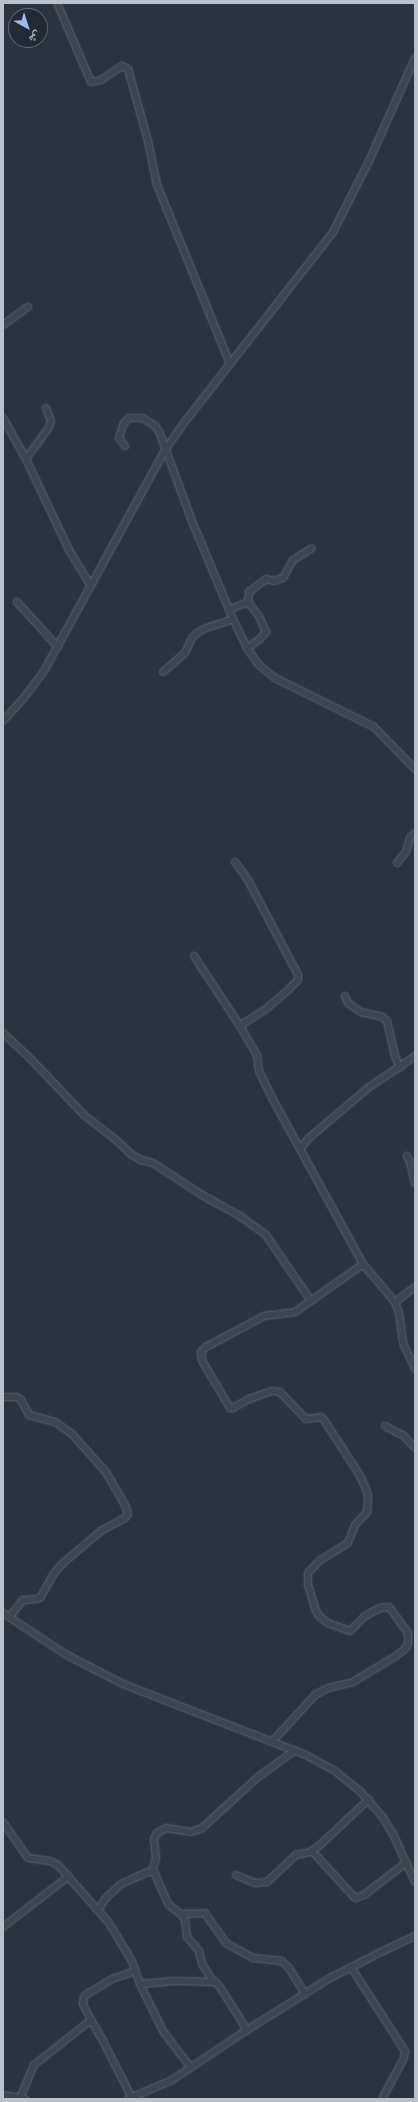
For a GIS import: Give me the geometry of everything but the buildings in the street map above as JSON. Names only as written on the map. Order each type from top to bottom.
[{"type":"street","points":[[57,3],[91,82],[96,82],[122,66],[128,69],[148,141],[157,185],[230,364]]},
{"type":"street","points":[[3,721],[24,699],[44,671],[165,450],[333,232],[369,161],[415,58]]},
{"type":"street","points":[[3,326],[28,307]]},
{"type":"street","points":[[26,459],[49,427],[51,421],[46,408]]},
{"type":"street","points":[[3,418],[26,459],[69,550],[90,586]]},
{"type":"street","points":[[125,446],[119,438],[124,423],[129,418],[144,418],[159,431],[192,521],[233,619],[247,648],[259,665],[275,678],[374,726],[415,769]]},
{"type":"street","points":[[247,648],[259,640],[266,632],[259,616],[248,602],[249,592],[252,588],[266,579],[274,581],[283,578],[293,560],[312,548]]},
{"type":"street","points":[[16,602],[58,647]]},
{"type":"street","points":[[230,609],[248,602]]},
{"type":"street","points":[[164,672],[185,653],[192,638],[197,633],[206,628],[233,619]]},
{"type":"street","points":[[397,863],[406,852],[410,838],[415,833]]},
{"type":"street","points":[[235,862],[248,880],[298,976],[298,980],[291,988],[266,1009],[240,1026]]},
{"type":"street","points":[[194,956],[240,1026],[257,1055],[262,1078],[363,1264],[395,1302],[399,1313],[403,1343],[415,1369]]},
{"type":"street","points":[[345,996],[348,1003],[361,1012],[382,1017],[387,1021],[395,1056],[400,1068]]},
{"type":"street","points":[[3,1033],[30,1057],[84,1115],[116,1140],[132,1155],[141,1160],[153,1163],[202,1196],[240,1216],[266,1235],[310,1301]]},
{"type":"street","points":[[300,1149],[309,1138],[368,1088],[400,1068],[415,1056]]},
{"type":"street","points":[[407,1156],[415,1183]]},
{"type":"street","points":[[272,1742],[315,1695],[328,1688],[353,1682],[362,1678],[405,1649],[409,1638],[408,1631],[389,1607],[380,1608],[365,1616],[353,1629],[346,1631],[328,1623],[321,1618],[316,1610],[307,1578],[308,1573],[319,1561],[348,1543],[355,1525],[367,1512],[368,1505],[366,1488],[359,1474],[327,1423],[321,1417],[306,1419],[280,1392],[267,1392],[230,1408],[202,1360],[201,1352],[206,1346],[264,1316],[294,1312],[363,1264]]},
{"type":"street","points":[[395,1302],[415,1287]]},
{"type":"street","points":[[3,1397],[17,1397],[21,1400],[29,1415],[55,1422],[72,1434],[106,1472],[125,1505],[128,1514],[125,1518],[101,1531],[63,1563],[56,1571],[41,1597],[37,1599],[23,1600],[9,1617]]},
{"type":"street","points":[[386,1426],[404,1436],[415,1448]]},
{"type":"street","points":[[3,1613],[65,1654],[123,1684],[294,1750],[335,1771],[368,1799],[389,1826],[415,1882]]},
{"type":"street","points":[[152,1871],[156,1859],[154,1840],[157,1833],[166,1828],[191,1832],[202,1828],[254,1781],[294,1750]]},
{"type":"street","points":[[236,1875],[255,1883],[266,1883],[296,1855],[312,1851],[331,1836],[368,1799]]},
{"type":"street","points":[[3,1822],[28,1858],[50,1861],[58,1865],[98,1910],[122,1944],[163,2031],[191,2068]]},
{"type":"street","points":[[312,1851],[355,1898],[364,1895],[407,1862]]},
{"type":"street","points":[[98,1910],[117,1886],[152,1871]]},
{"type":"street","points":[[152,1871],[156,1876],[169,1905],[181,1914],[187,1924],[187,1937],[199,1951],[202,1964],[213,1981],[220,1987],[247,2030]]},
{"type":"street","points":[[3,1927],[68,1876]]},
{"type":"street","points":[[181,1914],[204,1913],[226,1943],[253,1958],[282,1961],[305,1994]]},
{"type":"street","points":[[135,1971],[112,1979],[86,1994],[83,2004],[103,2041],[130,2098],[158,2087],[191,2068],[247,2030],[351,1967],[415,1936]]},
{"type":"street","points":[[351,1967],[405,2051],[404,2058],[383,2094],[382,2099]]},
{"type":"street","points":[[140,1984],[213,1981]]},
{"type":"street","points":[[3,2095],[23,2099],[34,2065],[91,2020]]}]
